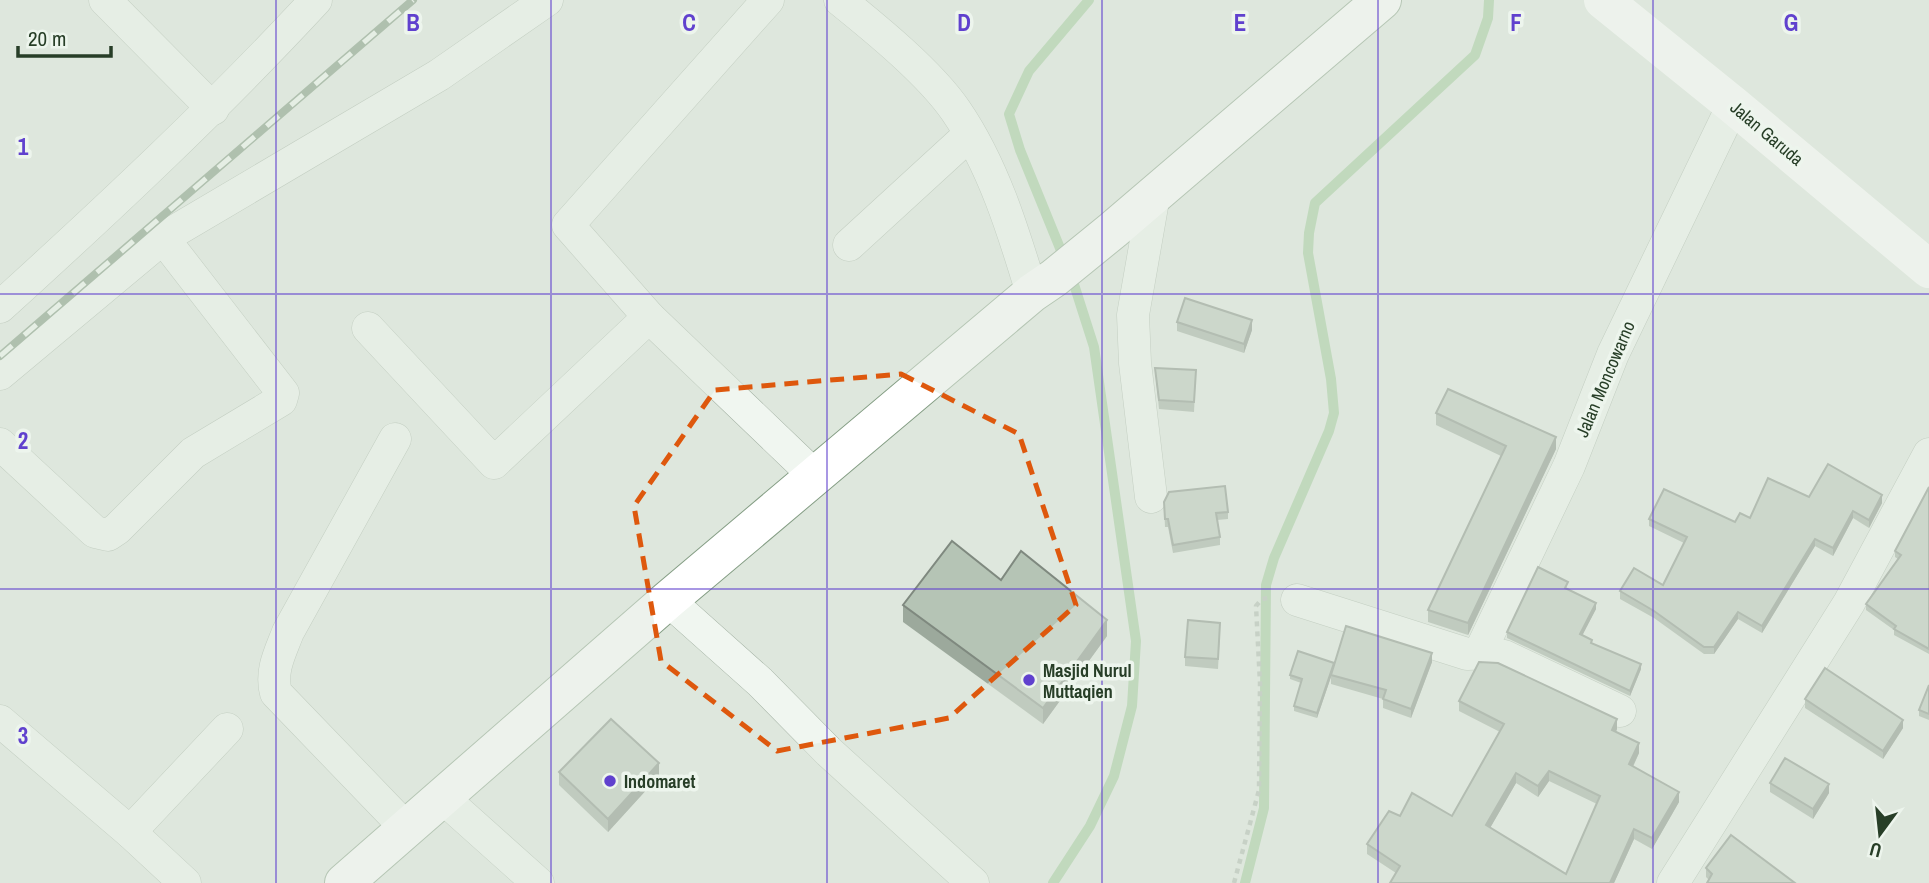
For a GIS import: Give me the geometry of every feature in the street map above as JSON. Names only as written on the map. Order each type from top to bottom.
[{"type":"main road","points":[[362,878],[407,829],[668,600],[1043,285],[1113,230],[1382,0]]},
{"type":"main road","name":"Jalan Garuda","points":[[1602,0],[1733,105],[1929,269]]},
{"type":"street","points":[[105,0],[213,109]]},
{"type":"street","points":[[0,307],[213,109],[316,0]]},
{"type":"street","points":[[0,374],[163,238],[439,75],[547,0]]},
{"type":"street","points":[[768,0],[568,225],[649,317],[815,476]]},
{"type":"street","points":[[840,0],[930,82],[955,110],[984,161],[1012,228],[1043,285]]},
{"type":"street","name":"Jalan Moncowarno","points":[[1479,654],[1569,466],[1613,355],[1733,105]]},
{"type":"street","points":[[849,245],[969,135]]},
{"type":"street","points":[[1151,498],[1135,363],[1133,315],[1154,195]]},
{"type":"street","points":[[0,444],[95,532],[108,535],[117,530],[193,453],[281,400],[283,393],[163,238]]},
{"type":"street","points":[[368,328],[494,463],[649,317]]},
{"type":"street","points":[[395,439],[288,632],[275,665],[273,681],[276,693],[407,829]]},
{"type":"street","points":[[1673,883],[1849,603],[1929,454]]},
{"type":"street","points":[[668,600],[760,682],[829,752],[973,883]]},
{"type":"street","points":[[1297,600],[1467,654],[1492,653],[1504,656],[1620,711]]},
{"type":"street","points":[[0,721],[130,832],[185,883]]},
{"type":"street","points":[[130,832],[227,729]]},
{"type":"street","points":[[443,798],[538,883]]},
{"type":"path","points":[[1234,883],[1259,790],[1260,683],[1256,606],[1262,599]]},
{"type":"highlighted area","points":[[901,374],[1019,434],[1076,605],[949,718],[777,751],[661,661],[634,506],[715,390]]},
{"type":"building","points":[[1185,298],[1252,320],[1244,344],[1177,322]]},
{"type":"building","points":[[1155,368],[1196,370],[1194,402],[1159,400]]},
{"type":"building","points":[[1448,389],[1556,437],[1468,623],[1428,610],[1506,446],[1436,413]]},
{"type":"building","points":[[1828,464],[1882,495],[1869,520],[1853,511],[1833,548],[1815,539],[1762,626],[1738,612],[1714,647],[1704,647],[1654,611],[1620,591],[1634,568],[1663,585],[1687,537],[1649,519],[1664,489],[1735,522],[1740,513],[1750,518],[1768,478],[1809,497]]},
{"type":"building","points":[[1225,486],[1228,512],[1216,513],[1220,537],[1173,545],[1168,519],[1165,519],[1164,502],[1169,492]]},
{"type":"building","points":[[1929,487],[1929,649],[1894,629],[1896,626],[1866,604],[1901,555],[1895,551]]},
{"type":"building","name":"Masjid Nurul Muttaqien","points":[[952,541],[1001,580],[1021,551],[1107,620],[1043,708],[903,605]]},
{"type":"building","points":[[1538,567],[1568,582],[1565,588],[1596,603],[1580,634],[1592,640],[1591,643],[1641,664],[1630,691],[1507,632]]},
{"type":"building","points":[[1188,620],[1220,623],[1218,659],[1185,657]]},
{"type":"building","points":[[1346,626],[1432,653],[1411,709],[1383,699],[1386,690],[1331,675]]},
{"type":"building","points":[[1298,651],[1334,663],[1317,713],[1294,706],[1302,679],[1290,675]]},
{"type":"building","points":[[1479,662],[1498,663],[1617,719],[1612,730],[1639,743],[1629,764],[1679,792],[1652,838],[1634,829],[1610,883],[1390,883],[1400,866],[1367,844],[1389,811],[1400,816],[1412,793],[1452,816],[1504,724],[1459,701]],"holes":[[[1549,771],[1600,796],[1566,874],[1486,825],[1516,773],[1538,786]]]},
{"type":"building","points":[[1825,668],[1903,720],[1883,751],[1805,699]]},
{"type":"building","points":[[1929,685],[1929,714],[1919,710]]},
{"type":"building","name":"Indomaret","points":[[611,719],[659,763],[608,819],[559,772]]},
{"type":"building","points":[[1785,758],[1829,784],[1813,809],[1770,783]]},
{"type":"building","points":[[1731,835],[1795,883],[1707,883],[1712,874],[1706,868]]},
{"type":"waterway","points":[[1064,258],[1020,150],[1009,114],[1029,71],[1089,0]]},
{"type":"waterway","points":[[1245,883],[1264,808],[1266,585],[1274,558],[1329,431],[1334,413],[1331,379],[1308,253],[1315,203],[1475,55],[1488,18],[1489,0]]},
{"type":"waterway","points":[[1053,883],[1090,826],[1114,776],[1132,706],[1136,641],[1094,347],[1071,275]]},
{"type":"railway","points":[[0,356],[413,0]]},
{"type":"place","name":"Masjid Nurul Muttaqien","points":[[1029,680]]},
{"type":"place","name":"Indomaret","points":[[610,781]]}]
